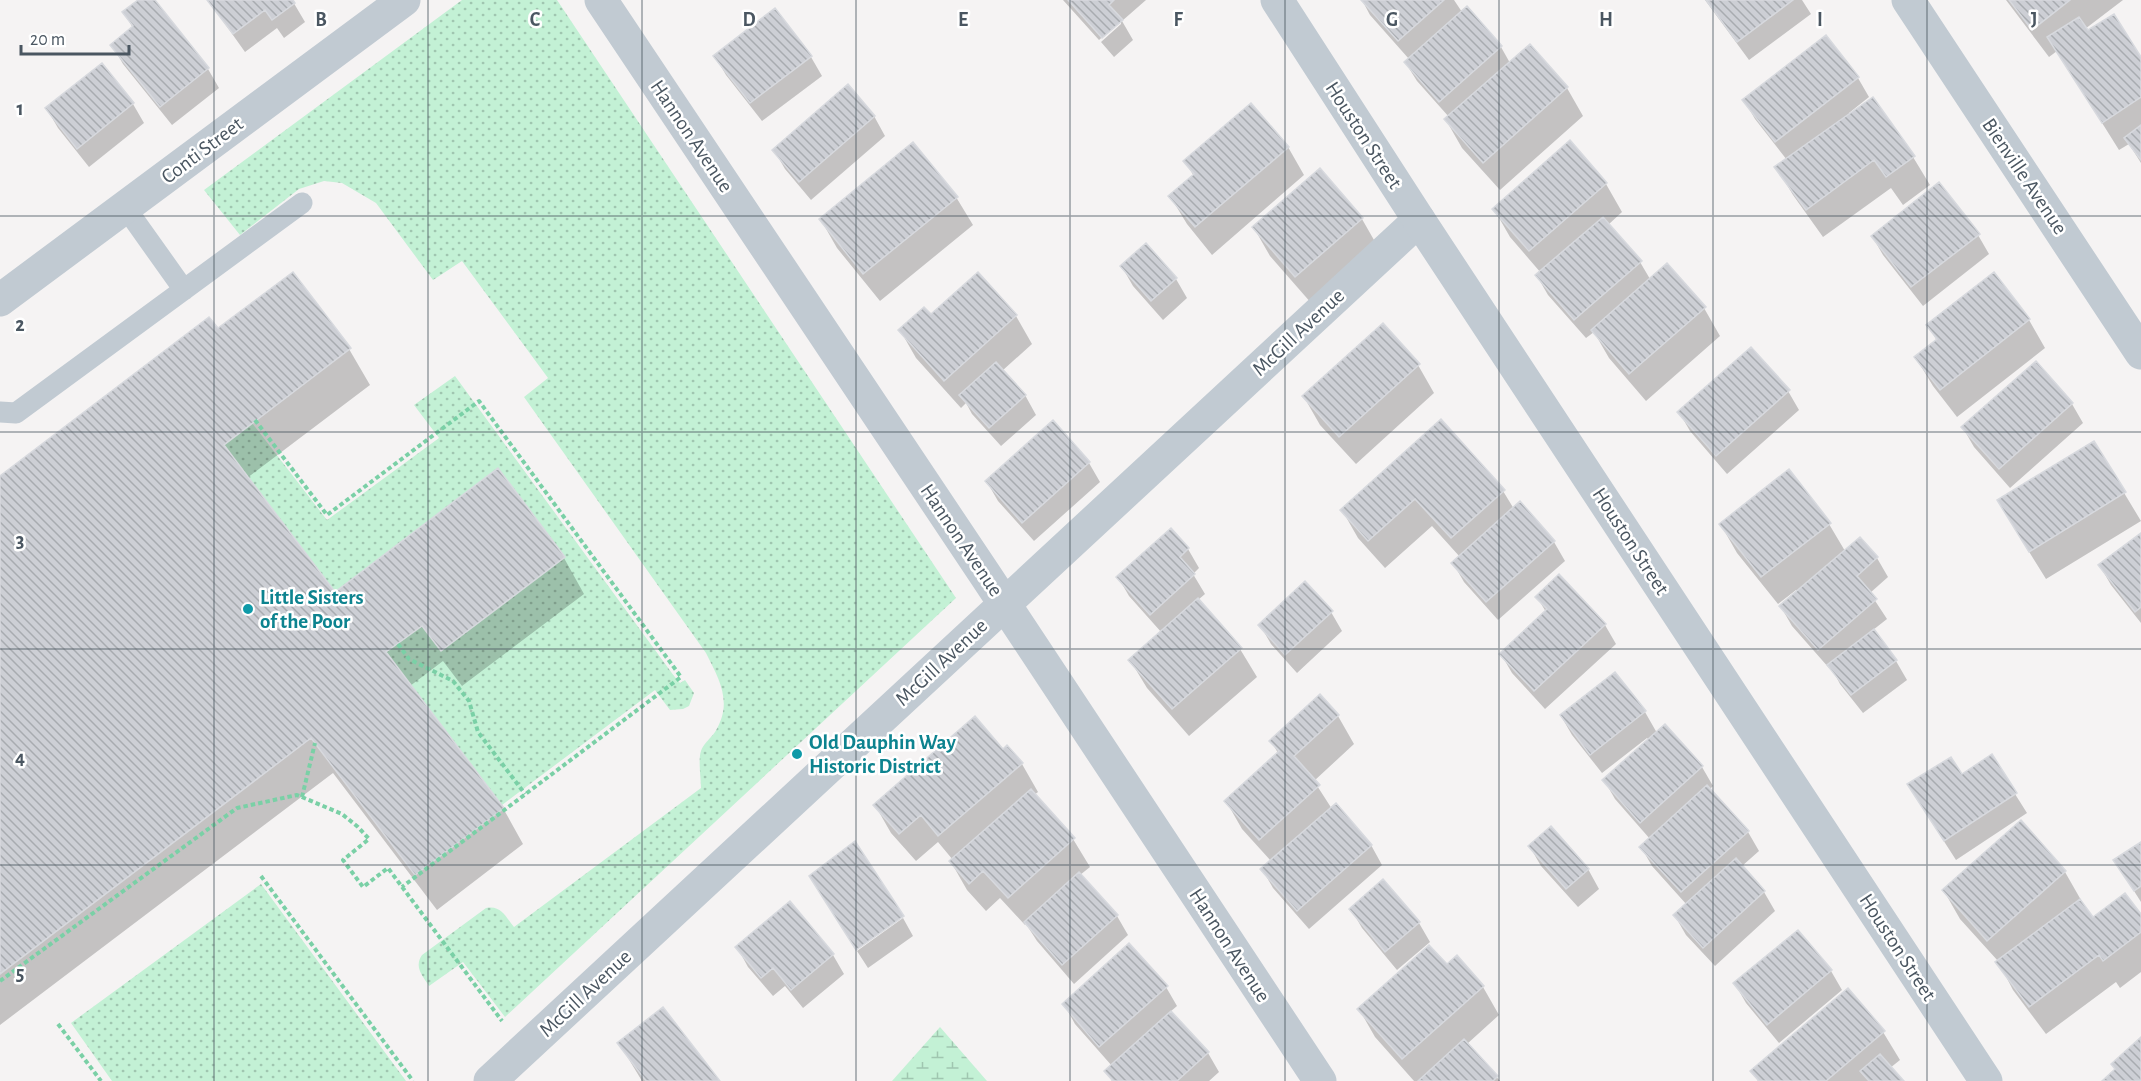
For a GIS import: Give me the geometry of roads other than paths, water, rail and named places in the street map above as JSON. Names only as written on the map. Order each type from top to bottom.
[{"type":"street","name":"Conti Street","points":[[0,300],[404,0]]},
{"type":"street","name":"Hannon Avenue","points":[[601,0],[1320,1081]]},
{"type":"street","name":"Houston Street","points":[[1277,0],[1419,220],[1986,1081]]},
{"type":"street","name":"Bienville Avenue","points":[[1908,0],[2141,353]]},
{"type":"street","name":"McGill Avenue","points":[[490,1081],[1419,220]]},
{"type":"lane","points":[[0,412],[16,413],[302,203]]},
{"type":"lane","points":[[125,207],[184,290]]},
{"type":"place","name":"Little Sisters of the Poor","points":[[248,609]]},
{"type":"place","name":"Old Dauphin Way Historic District","points":[[797,754]]}]
